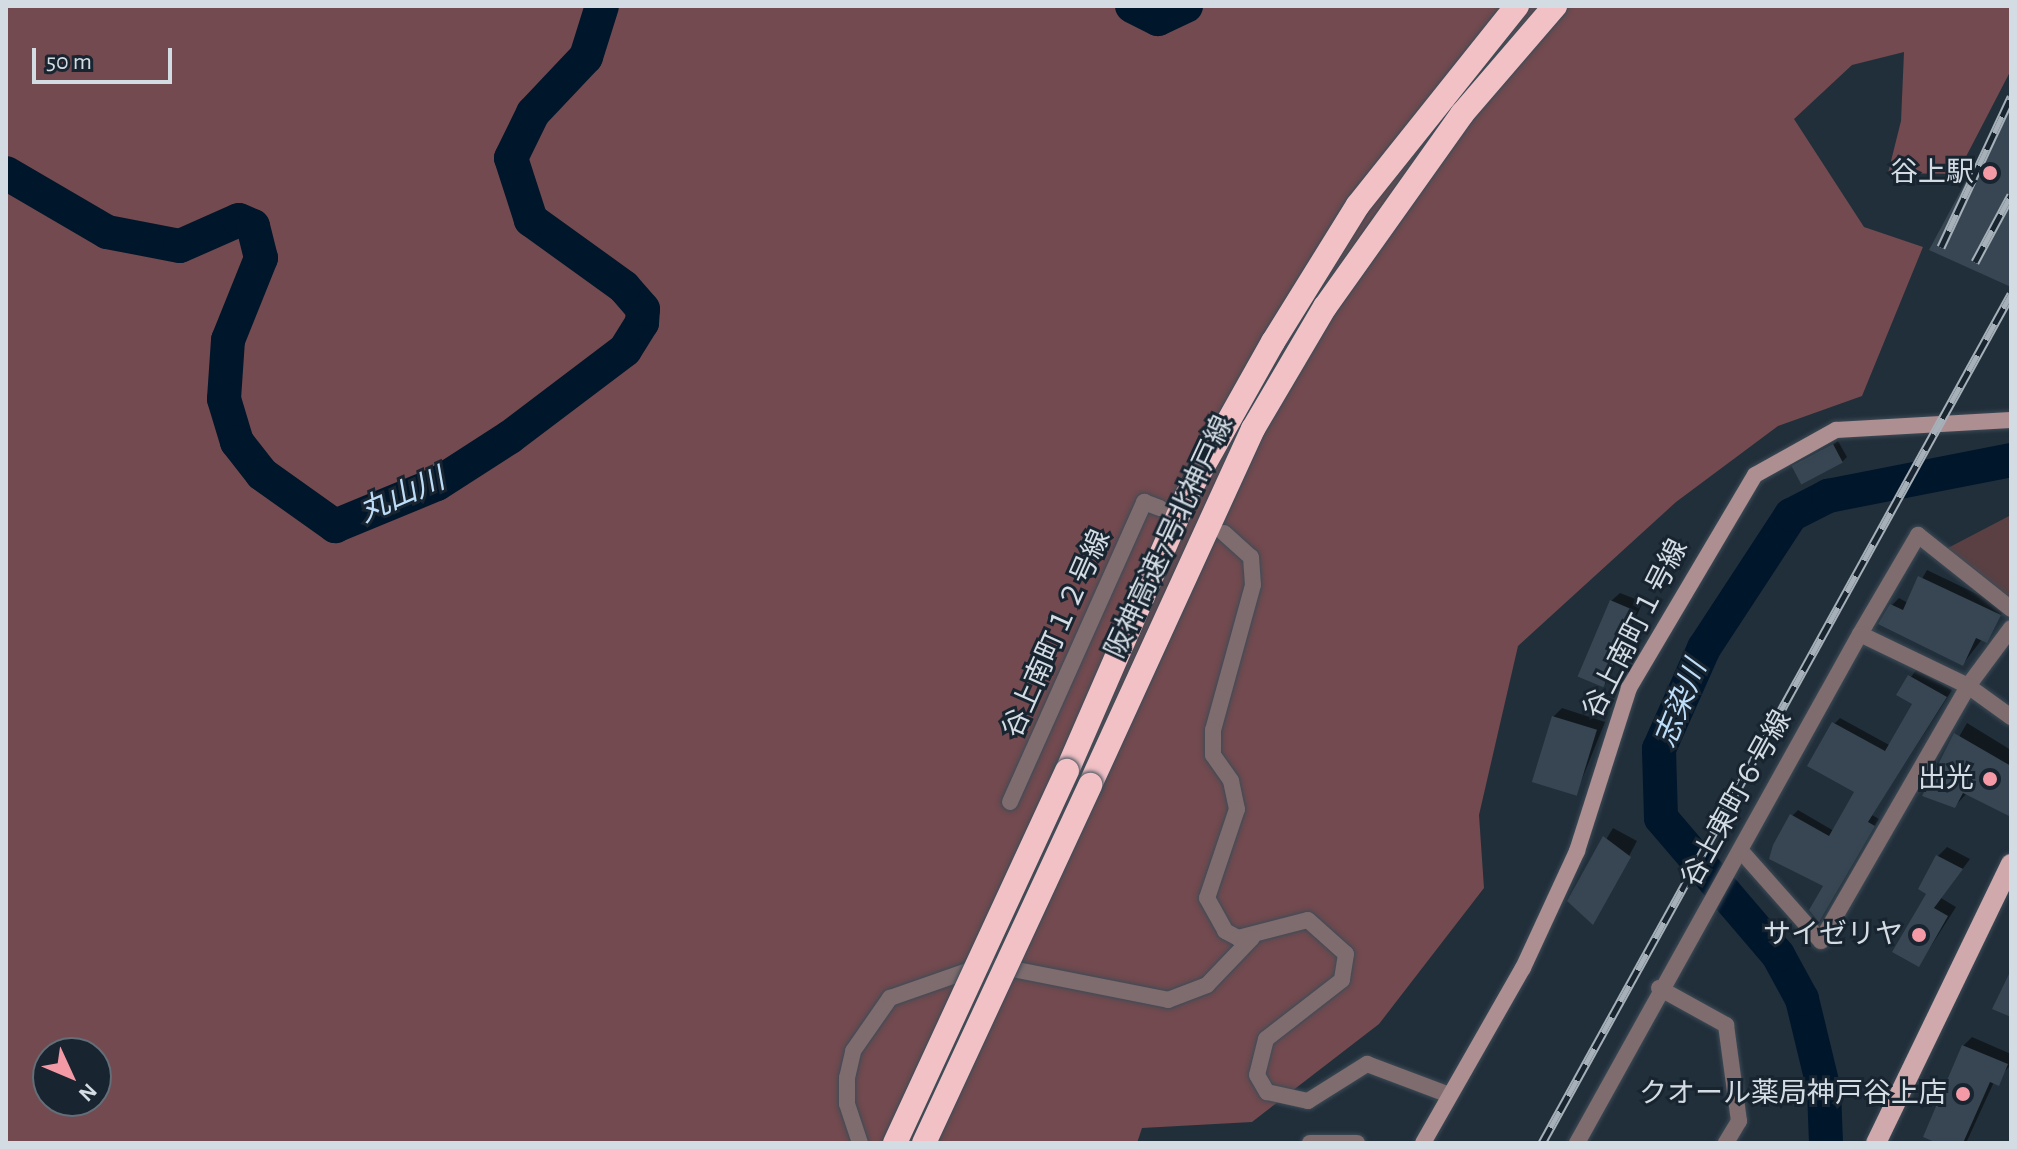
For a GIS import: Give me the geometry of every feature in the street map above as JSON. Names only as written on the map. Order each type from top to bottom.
[{"type":"highway","name":"阪神高速7号北神戸線","points":[[895,1143],[1067,771],[1187,495],[1273,342],[1358,205],[1517,6]]},
{"type":"highway","name":"阪神高速7号北神戸線","points":[[924,1143],[1240,455],[1325,307],[1462,114],[1555,6]]},
{"type":"main road","points":[[1876,1143],[2011,864]]},
{"type":"street","name":"谷上南町１号線","points":[[1423,1143],[1523,968],[1577,851],[1629,688],[1755,475],[1836,430],[2011,420]]},
{"type":"street","name":"谷上南町１２号線","points":[[1010,802],[1144,502],[1160,508]]},
{"type":"street","points":[[1224,533],[1251,557],[1253,585],[1213,730],[1213,755],[1231,781],[1237,809],[1207,898],[1225,931],[1252,938]]},
{"type":"street","name":"谷上東町６号線","points":[[1577,1143],[1659,988],[1741,851],[1918,535],[2011,609]]},
{"type":"street","points":[[1741,851],[1821,941],[1968,686],[2011,628]]},
{"type":"street","points":[[1860,634],[1968,686],[2011,717]]},
{"type":"street","points":[[860,1143],[847,1104],[847,1078],[853,1051],[890,998],[987,964],[1168,1000],[1207,985],[1252,938],[1308,920],[1346,954],[1342,980],[1266,1039],[1257,1075],[1267,1092],[1308,1101],[1367,1064],[1449,1095]]},
{"type":"street","points":[[1659,988],[1726,1025],[1739,1121],[1726,1143]]},
{"type":"street","points":[[1310,1143],[1357,1143]]},
{"type":"shaded area","points":[[6,6],[2011,6],[2011,70],[1957,174],[1888,173],[1901,121],[1904,52],[1852,65],[1794,119],[1864,227],[1923,247],[1862,396],[1778,426],[1676,502],[1518,646],[1479,815],[1484,888],[1379,1024],[1252,1122],[1142,1128],[1137,1143],[6,1143]]},
{"type":"shaded area","points":[[2011,515],[2011,600],[1946,549]]},
{"type":"building","name":"谷上駅","points":[[2011,97],[2011,287],[1929,250]]},
{"type":"building","points":[[1833,444],[1843,463],[1801,485],[1792,466]]},
{"type":"building","points":[[1918,576],[2001,615],[1987,643],[1976,638],[1963,666],[1878,624],[1890,604],[1903,610]]},
{"type":"building","points":[[1610,600],[1636,611],[1603,687],[1578,676]]},
{"type":"building","points":[[1908,675],[1947,697],[1868,822],[1875,826],[1819,922],[1809,910],[1823,886],[1769,859],[1773,845],[1790,814],[1829,836],[1854,792],[1807,766],[1832,722],[1885,751],[1912,704],[1896,695]]},
{"type":"building","points":[[1552,716],[1597,730],[1577,796],[1532,782]]},
{"type":"building","points":[[1954,733],[2011,766],[2011,817],[1963,793],[1955,808],[1922,796]]},
{"type":"building","points":[[1603,836],[1631,857],[1593,925],[1567,901]]},
{"type":"building","points":[[1936,855],[1963,869],[1934,908],[1948,916],[1919,967],[1892,952],[1926,894],[1918,889]]},
{"type":"building","points":[[2011,970],[2011,1017],[1992,1009]]},
{"type":"building","points":[[1962,1045],[2008,1064],[1999,1086],[1990,1082],[1963,1143],[1937,1143],[1923,1137]]},
{"type":"waterway","name":"丸山川","points":[[6,173],[107,232],[180,246],[239,220],[253,226],[261,258],[228,340],[224,399],[237,442],[262,474],[335,526],[437,484],[510,437],[625,350],[642,323],[643,309],[624,287],[531,220],[511,158],[533,113],[586,57],[602,6]]},
{"type":"waterway","name":"丸山川","points":[[1132,6],[1158,19],[1186,6]]},
{"type":"waterway","name":"志染川","points":[[1826,1143],[1824,1090],[1802,999],[1778,955],[1661,818],[1659,749],[1704,648],[1791,515],[1828,496],[2011,460]]},
{"type":"railway","points":[[1941,247],[2011,97]]},
{"type":"railway","points":[[1975,262],[2011,195]]},
{"type":"railway","points":[[1542,1143],[2011,294]]},
{"type":"place","name":"谷上駅","points":[[1990,173]]},
{"type":"place","name":"出光","points":[[1990,779]]},
{"type":"place","name":"サイゼリヤ","points":[[1919,935]]},
{"type":"place","name":"クオール薬局神戸谷上店","points":[[1963,1094]]}]
